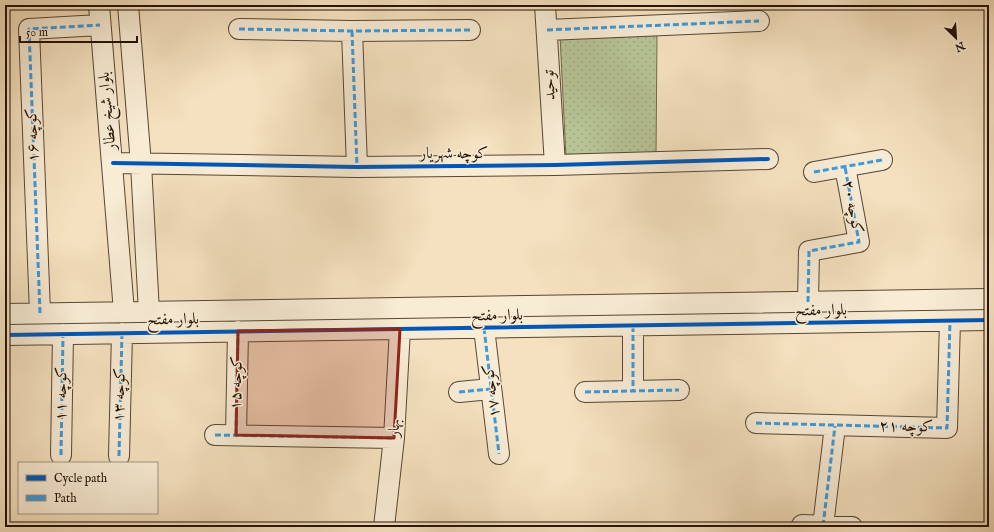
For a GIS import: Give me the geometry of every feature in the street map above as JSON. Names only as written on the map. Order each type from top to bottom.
[{"type":"street","name":"بلوار شیخ عطار","points":[[99,5],[124,312]]},
{"type":"street","name":"بلوار شیخ عطار","points":[[128,5],[141,164],[149,312]]},
{"type":"street","name":"توحید","points":[[545,5],[555,166]]},
{"type":"street","points":[[547,30],[758,21]]},
{"type":"street","name":"کوچه ۱۶","points":[[40,313],[29,29],[100,25]]},
{"type":"street","points":[[239,30],[470,30]]},
{"type":"street","points":[[352,31],[356,167]]},
{"type":"street","name":"کوچه شهریار","points":[[113,164],[356,167],[555,166],[768,159]]},
{"type":"street","points":[[814,172],[882,160]]},
{"type":"street","name":"کوچه ۲۰","points":[[808,302],[809,251],[859,242],[845,167]]},
{"type":"street","name":"بلوار مفتح","points":[[5,314],[989,299]]},
{"type":"street","points":[[527,306],[527,327]]},
{"type":"street","name":"بلوار مفتح","points":[[5,335],[989,320]]},
{"type":"street","name":"کوچه ۲۱","points":[[756,423],[948,428],[950,321]]},
{"type":"street","points":[[633,326],[633,391]]},
{"type":"street","name":"کوچه ۱۷","points":[[484,328],[499,454]]},
{"type":"street","name":"بهار","points":[[384,527],[394,438],[400,329]]},
{"type":"street","name":"کوچه ۱۵","points":[[236,435],[238,331]]},
{"type":"street","name":"کوچه ۱۳","points":[[118,456],[122,333]]},
{"type":"street","name":"کوچه ۱۱","points":[[61,454],[63,334]]},
{"type":"street","points":[[459,392],[491,389]]},
{"type":"street","points":[[585,392],[679,390]]},
{"type":"street","points":[[823,526],[835,426]]},
{"type":"street","points":[[216,435],[394,438]]},
{"type":"street","points":[[802,525],[852,527]]},
{"type":"highlighted area","points":[[400,329],[394,438],[236,435],[238,331]]},
{"type":"green space","points":[[560,35],[657,35],[656,156],[566,158]]},
{"type":"marked path","points":[[547,30],[759,21]]},
{"type":"marked path","points":[[40,313],[29,29],[100,25]]},
{"type":"marked path","points":[[239,29],[352,31],[470,30]]},
{"type":"marked path","points":[[352,31],[357,167]]},
{"type":"marked path","points":[[814,172],[882,160]]},
{"type":"marked path","points":[[808,302],[809,251],[859,242],[845,167]]},
{"type":"marked path","points":[[756,423],[947,428],[950,321]]},
{"type":"marked path","points":[[633,326],[633,391]]},
{"type":"marked path","points":[[484,328],[499,454]]},
{"type":"marked path","points":[[236,435],[238,331]]},
{"type":"marked path","points":[[119,456],[122,333]]},
{"type":"marked path","points":[[61,455],[63,334]]},
{"type":"marked path","points":[[459,392],[491,389]]},
{"type":"marked path","points":[[585,392],[679,390]]},
{"type":"marked path","points":[[823,526],[835,426]]},
{"type":"marked path","points":[[215,435],[394,438]]},
{"type":"marked path","points":[[802,525],[852,527]]},
{"type":"cycle path","points":[[113,163],[357,167],[555,165],[768,159]]},
{"type":"cycle path","points":[[5,335],[989,320]]}]
